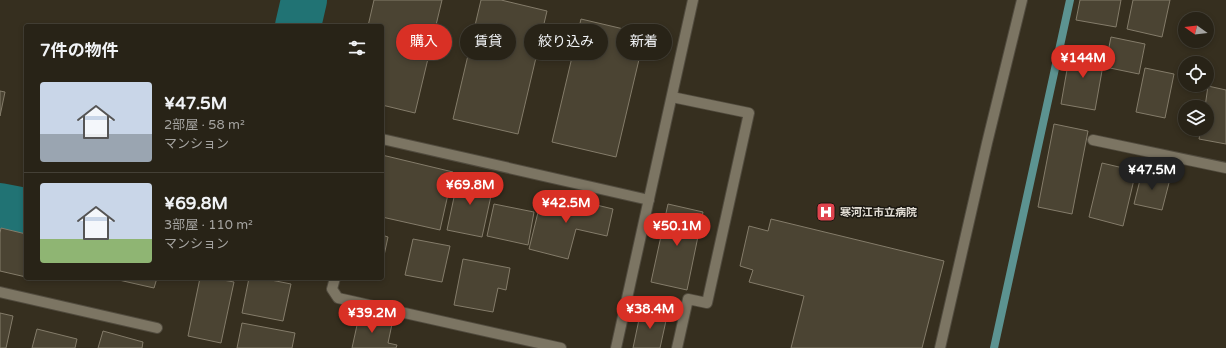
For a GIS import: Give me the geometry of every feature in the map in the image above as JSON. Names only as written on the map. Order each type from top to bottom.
[{"type":"street","points":[[616,348],[693,0]]},
{"type":"street","points":[[940,348],[987,143],[1022,0]]},
{"type":"street","points":[[672,97],[749,113],[707,303],[688,299],[677,348]]},
{"type":"street","points":[[384,139],[649,200]]},
{"type":"street","points":[[1093,140],[1226,168]]},
{"type":"street","points":[[334,280],[332,289],[338,298],[561,348]]},
{"type":"street","points":[[0,292],[157,328]]},
{"type":"building","points":[[374,0],[442,0],[436,24],[396,24],[396,60],[428,60],[415,113],[384,105],[384,24],[368,24]]},
{"type":"building","points":[[481,0],[501,0],[547,11],[544,24],[524,24],[524,60],[535,60],[518,134],[453,119],[467,60],[516,60],[516,24],[475,24]]},
{"type":"building","points":[[1080,0],[1121,0],[1116,27],[1076,20]]},
{"type":"building","points":[[1133,0],[1170,0],[1162,37],[1127,29]]},
{"type":"building","points":[[581,19],[602,24],[580,24]]},
{"type":"building","points":[[608,25],[616,27],[616,60],[639,60],[616,157],[552,142],[571,60],[608,60]]},
{"type":"building","points":[[1111,37],[1145,44],[1139,74],[1105,67]]},
{"type":"building","points":[[1071,47],[1105,54],[1095,110],[1061,104]]},
{"type":"building","points":[[1145,68],[1174,74],[1165,118],[1136,112]]},
{"type":"building","points":[[1214,87],[1226,90],[1226,144],[1199,139],[1200,136],[1214,136],[1214,100],[1206,100],[1207,92],[1214,92]]},
{"type":"building","points":[[0,91],[5,92],[0,116]]},
{"type":"building","points":[[1054,124],[1088,131],[1072,214],[1038,207]]},
{"type":"building","points":[[384,155],[453,172],[440,230],[384,217]]},
{"type":"building","points":[[1102,163],[1136,171],[1123,226],[1089,217]]},
{"type":"building","points":[[1142,172],[1170,179],[1162,210],[1134,204]]},
{"type":"building","points":[[459,174],[494,182],[482,237],[447,230]]},
{"type":"building","points":[[543,192],[613,209],[607,236],[576,229],[568,259],[529,249]]},
{"type":"building","points":[[494,204],[534,212],[528,245],[487,236]]},
{"type":"building","points":[[668,204],[703,212],[687,290],[651,282]]},
{"type":"building","points":[[771,219],[944,261],[922,348],[791,348],[804,296],[749,282],[753,270],[740,266],[749,226],[768,231]]},
{"type":"building","points":[[1,228],[24,234],[24,277],[0,271]]},
{"type":"building","points":[[384,236],[388,237],[384,256]]},
{"type":"building","points":[[413,239],[450,246],[442,282],[405,275]]},
{"type":"building","points":[[463,259],[510,268],[506,290],[498,288],[493,312],[454,305]]},
{"type":"building","points":[[119,280],[156,280],[154,288]]},
{"type":"building","points":[[200,280],[223,280],[234,282],[221,343],[188,336]]},
{"type":"building","points":[[249,280],[271,280],[291,284],[283,321],[242,313]]},
{"type":"building","points":[[641,310],[667,316],[660,348],[633,348]]},
{"type":"building","points":[[0,313],[13,316],[6,348],[0,348]]},
{"type":"building","points":[[359,316],[392,324],[388,343],[397,345],[396,348],[352,348]]},
{"type":"building","points":[[242,323],[295,333],[292,348],[237,348]]},
{"type":"building","points":[[37,329],[77,339],[75,348],[32,348]]},
{"type":"building","points":[[103,331],[143,342],[142,348],[98,348]]},
{"type":"waterway","points":[[298,24],[304,0]]},
{"type":"waterway","points":[[994,348],[1070,0]]},
{"type":"waterway","points":[[0,206],[24,211]]},
{"type":"place","name":"寒河江市立病院","points":[[826,212]]}]
